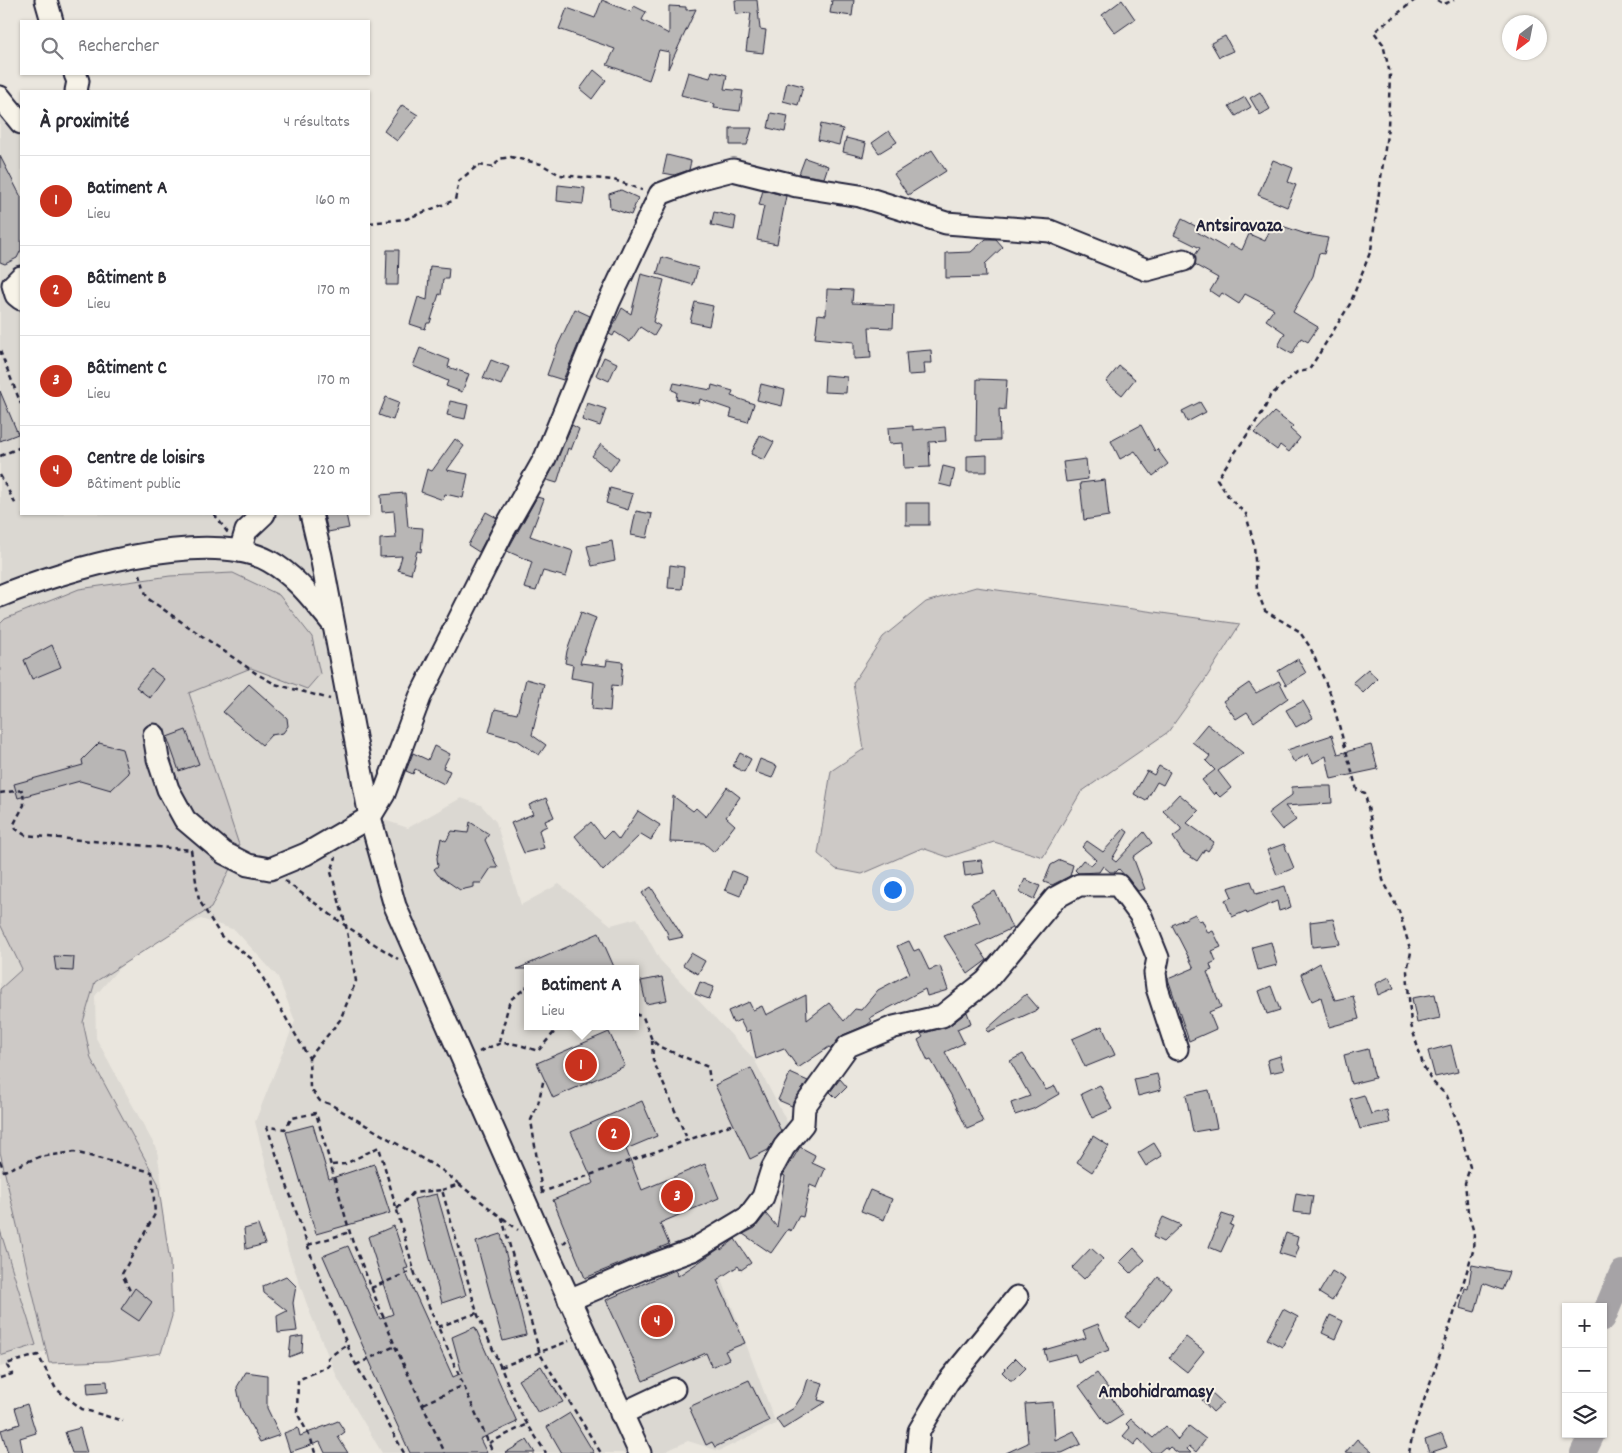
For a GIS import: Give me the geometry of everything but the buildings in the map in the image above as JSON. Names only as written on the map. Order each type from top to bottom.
[{"type":"street","points":[[46,0],[52,20]]},
{"type":"street","points":[[75,75],[78,81],[76,90]]},
{"type":"street","points":[[0,97],[20,122]]},
{"type":"street","points":[[154,735],[158,759],[168,789],[185,820],[224,853],[248,865],[270,869],[306,854],[370,817],[384,794],[420,697],[503,532],[545,458],[609,302],[660,194],[702,178],[733,170],[796,186],[860,196],[946,223],[1050,231],[1147,270],[1184,260]]},
{"type":"street","points":[[20,278],[14,286],[16,296],[20,298]]},
{"type":"street","points":[[240,550],[246,531],[263,515]]},
{"type":"street","points":[[310,515],[322,556],[370,817],[395,906],[461,1060],[584,1335],[640,1453]]},
{"type":"street","points":[[0,596],[91,565],[134,556],[187,550],[240,550],[268,561],[300,584],[334,624]]},
{"type":"street","points":[[569,1300],[646,1266],[693,1250],[748,1217],[763,1197],[772,1169],[784,1147],[803,1124],[804,1107],[848,1046],[894,1027],[942,1016],[986,981],[1055,898],[1080,885],[1118,885],[1141,916],[1158,958],[1155,973],[1157,988],[1177,1049]]},
{"type":"street","points":[[928,1453],[917,1453],[919,1431],[948,1382],[1017,1297]]},
{"type":"street","points":[[621,1414],[674,1389]]},
{"type":"path","points":[[1409,1453],[1413,1432],[1450,1326],[1473,1251],[1474,1233],[1468,1212],[1466,1184],[1470,1167],[1457,1121],[1447,1096],[1433,1082],[1424,1068],[1411,1026],[1407,971],[1411,952],[1399,911],[1383,880],[1365,793],[1357,790],[1330,693],[1310,647],[1299,631],[1265,610],[1257,590],[1254,545],[1246,514],[1230,499],[1217,479],[1264,410],[1270,396],[1297,372],[1309,370],[1350,304],[1371,250],[1388,127],[1390,74],[1383,44],[1374,32],[1415,0]]},
{"type":"path","points":[[1437,0],[1444,4],[1454,0]]},
{"type":"path","points":[[370,223],[406,219],[455,200],[459,181],[478,164],[494,166],[499,159],[511,157],[541,164],[560,175],[614,180],[639,188],[657,200]]},
{"type":"path","points":[[0,351],[20,401]]},
{"type":"path","points":[[0,456],[20,447]]},
{"type":"path","points":[[0,475],[16,505]]},
{"type":"path","points":[[134,556],[147,598],[257,674],[275,684],[349,704]]},
{"type":"path","points":[[0,793],[23,790],[24,804],[14,824],[16,829],[24,835],[224,853]]},
{"type":"path","points":[[309,1058],[340,1020],[356,981],[346,926],[331,872],[345,832]]},
{"type":"path","points":[[191,850],[199,900],[222,936],[252,959],[309,1058],[310,1088],[320,1101],[338,1109],[442,1171],[502,1218],[540,1354],[601,1453]]},
{"type":"path","points":[[270,869],[346,926],[401,961]]},
{"type":"path","points":[[498,1042],[510,1000],[524,989]]},
{"type":"path","points":[[639,1015],[644,1017],[652,1040],[653,1060],[686,1136]]},
{"type":"path","points":[[461,1060],[498,1042],[516,1044],[538,1051],[556,1030]]},
{"type":"path","points":[[652,1040],[660,1047],[708,1067],[710,1080]]},
{"type":"path","points":[[544,1078],[538,1104],[531,1120],[545,1201]]},
{"type":"path","points":[[404,1453],[356,1365],[347,1344],[308,1245],[267,1127],[285,1128],[292,1118],[316,1113],[350,1232],[371,1288],[395,1346],[445,1453]]},
{"type":"path","points":[[542,1192],[607,1171],[733,1124]]},
{"type":"path","points":[[331,1165],[345,1164],[379,1147],[414,1270],[462,1386],[493,1453]]},
{"type":"path","points":[[0,1161],[4,1171],[39,1157],[74,1152],[152,1172],[155,1214],[122,1274],[131,1293]]},
{"type":"path","points":[[397,1209],[413,1193],[442,1190],[459,1184]]},
{"type":"path","points":[[442,1190],[476,1313],[528,1424],[546,1453]]},
{"type":"path","points":[[308,1245],[350,1232]]},
{"type":"path","points":[[371,1288],[414,1270]]},
{"type":"path","points":[[437,1327],[476,1313]]},
{"type":"path","points":[[501,1368],[584,1335]]},
{"type":"path","points":[[315,1453],[311,1439],[297,1413],[298,1380],[329,1366],[328,1358],[347,1344]]},
{"type":"path","points":[[356,1365],[395,1346]]},
{"type":"path","points":[[0,1378],[12,1374],[6,1364],[38,1355],[56,1389],[82,1410],[122,1421]]},
{"type":"path","points":[[422,1404],[462,1386]]},
{"type":"path","points":[[488,1444],[528,1424]]},
{"type":"shaded area","points":[[0,111],[20,135],[20,515],[301,515],[319,586],[360,812],[408,828],[461,798],[481,805],[496,822],[521,905],[559,884],[611,925],[637,918],[660,960],[754,1059],[788,1124],[749,1203],[703,1229],[776,1424],[719,1451],[688,1441],[662,1453],[382,1453],[338,1379],[310,1313],[288,1251],[255,1122],[295,1021],[278,977],[235,930],[201,919],[156,939],[119,968],[95,996],[96,1038],[157,1150],[162,1186],[105,1331],[0,1367]]},
{"type":"shaded area","points":[[233,573],[279,595],[312,637],[320,674],[307,689],[251,668],[189,693],[240,848],[211,908],[95,982],[83,1022],[91,1059],[158,1183],[170,1262],[172,1316],[161,1353],[109,1361],[49,1363],[0,1152],[0,989],[22,969],[0,924],[0,624],[5,619],[79,589],[170,576]]},
{"type":"shaded area","points":[[976,587],[1240,624],[1203,683],[1168,732],[1081,792],[1043,857],[994,842],[948,857],[922,848],[862,874],[836,869],[818,854],[831,771],[864,749],[853,683],[883,637],[926,602]]},
{"type":"shaded area","points":[[0,1230],[36,1345],[0,1356]]},
{"type":"waterway","points":[[1607,1309],[1622,1273]]},
{"type":"waterway","points":[[1583,1453],[1590,1438]]},
{"type":"place","name":"Batiment A","points":[[581,1065]]},
{"type":"place","name":"Bâtiment B","points":[[614,1134]]},
{"type":"place","name":"Bâtiment C","points":[[677,1196]]},
{"type":"place","name":"Centre de loisirs","points":[[657,1321]]},
{"type":"district","name":"Antsiravaza","points":[[1239,227]]},
{"type":"district","name":"Ambohidramasy","points":[[1156,1393]]}]
